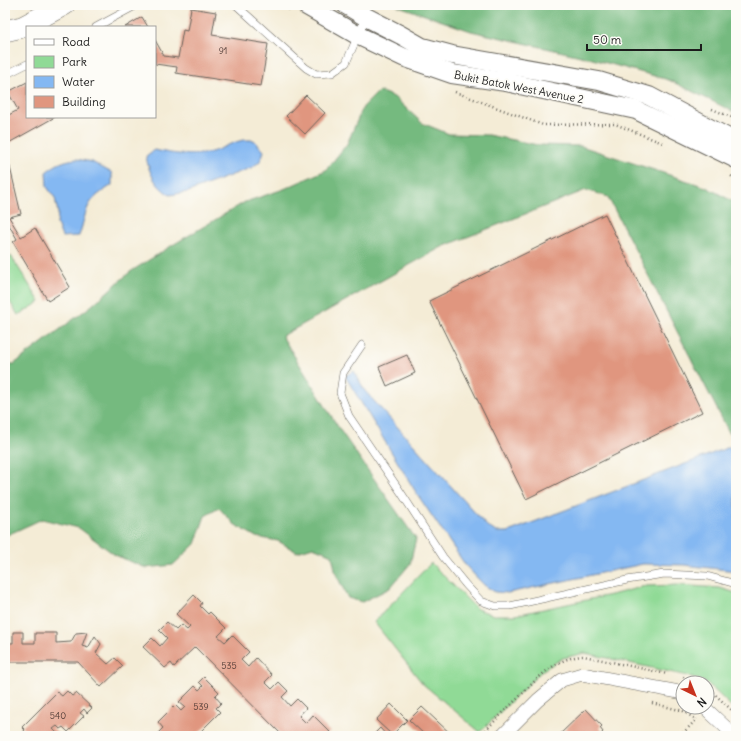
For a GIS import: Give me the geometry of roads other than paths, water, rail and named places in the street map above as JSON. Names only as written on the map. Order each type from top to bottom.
[{"type":"main road","points":[[5,31],[22,27],[64,5]]},
{"type":"main road","name":"Bukit Batok West Avenue 2","points":[[305,5],[357,36],[403,57],[452,74],[506,82],[636,110],[732,167]]},
{"type":"main road","name":"Bukit Batok West Avenue 2","points":[[346,5],[366,17],[401,34],[422,47],[598,81],[649,96],[736,142]]},
{"type":"street","points":[[502,736],[538,700],[562,680],[582,674],[675,691]]},
{"type":"street","points":[[712,715],[735,736]]},
{"type":"lane","points":[[98,26],[137,5]]},
{"type":"lane","points":[[236,5],[306,68],[316,74],[332,73],[346,63],[366,17]]},
{"type":"lane","points":[[5,76],[26,65]]},
{"type":"lane","points":[[362,345],[343,373],[340,393],[350,416],[443,557],[481,601],[495,606],[510,606],[628,580],[664,574],[707,576],[736,584]]},
{"type":"water","points":[[243,140],[254,140],[264,151],[261,160],[253,167],[188,192],[170,195],[160,188],[151,173],[146,156],[154,150],[177,154],[202,154]]},
{"type":"water","points":[[77,159],[92,162],[112,173],[112,185],[93,199],[89,205],[79,236],[62,237],[57,224],[58,213],[55,198],[47,187],[46,172],[60,163]]},
{"type":"water","points":[[354,371],[365,391],[487,526],[496,532],[508,532],[732,446],[736,449],[736,571],[684,565],[643,564],[508,593],[495,592],[484,585],[466,566],[417,494],[345,376]]}]
